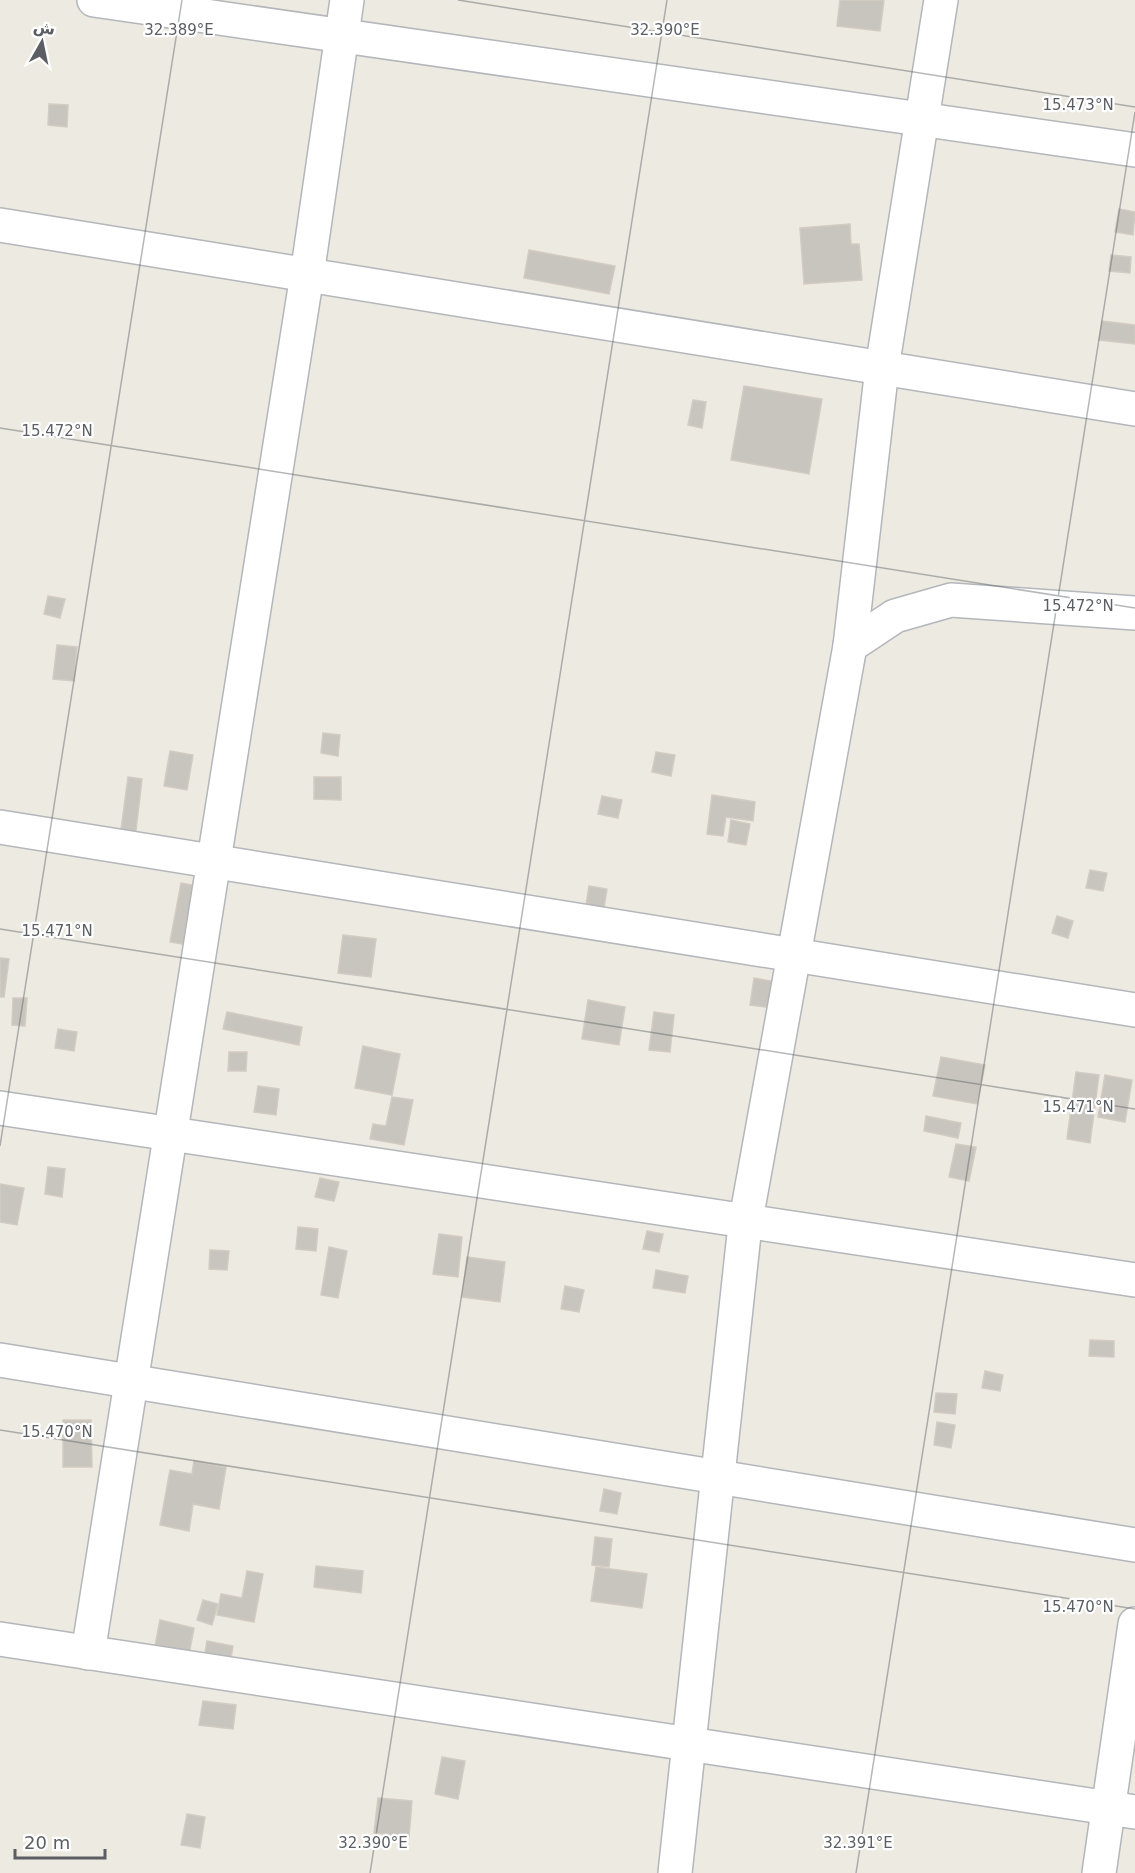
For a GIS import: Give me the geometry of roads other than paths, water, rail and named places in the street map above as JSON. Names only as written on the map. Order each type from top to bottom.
[{"type":"street","points":[[94,0],[1135,150]]},
{"type":"street","points":[[88,1653],[307,275],[347,0]]},
{"type":"street","points":[[675,1873],[746,1221],[850,646],[882,368],[941,0]]},
{"type":"street","points":[[0,225],[1135,409]]},
{"type":"street","points":[[850,646],[895,616],[951,600],[1135,613]]},
{"type":"street","points":[[0,827],[1135,1010]]},
{"type":"street","points":[[0,1108],[1135,1280]]},
{"type":"street","points":[[0,1360],[1135,1545]]},
{"type":"street","points":[[1099,1873],[1122,1810],[1135,1624]]},
{"type":"street","points":[[0,1639],[1122,1810]]}]
